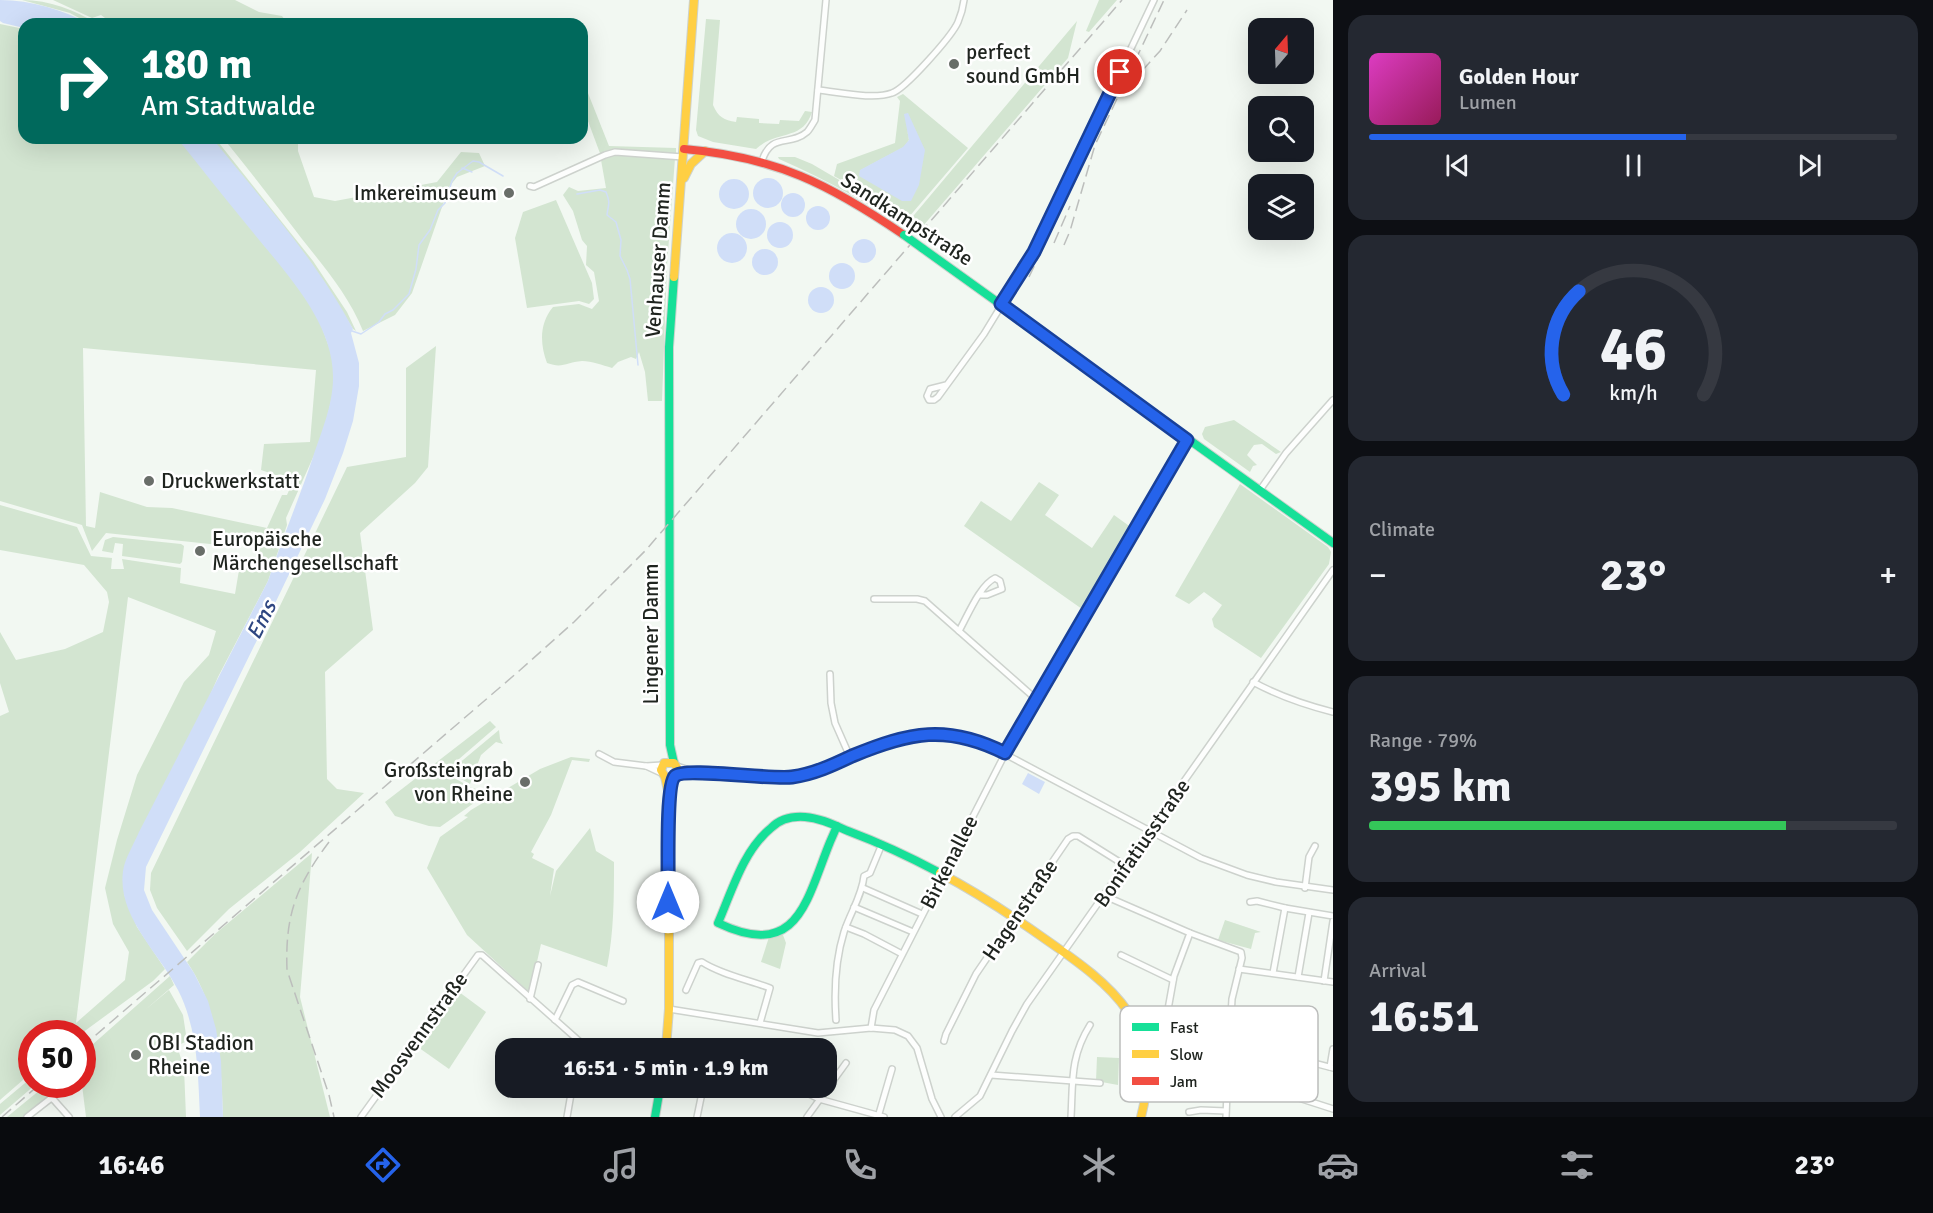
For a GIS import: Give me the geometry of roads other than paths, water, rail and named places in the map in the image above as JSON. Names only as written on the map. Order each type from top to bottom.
[{"type":"street","name":"Venhauser Damm","points":[[670,523],[669,347],[694,0]]},
{"type":"street","points":[[762,161],[765,152],[772,144],[800,136],[808,131],[815,120],[826,0]]},
{"type":"street","points":[[818,90],[873,95],[884,95],[897,91],[907,83],[954,28],[963,9],[964,0]]},
{"type":"street","points":[[946,385],[984,334],[1034,252],[1155,0]]},
{"type":"street","points":[[530,186],[534,187],[615,152],[683,153]]},
{"type":"street","name":"Sandkampstraße","points":[[683,153],[705,152],[762,161],[827,188],[861,207],[1001,304],[1333,543]]},
{"type":"street","points":[[680,196],[687,170],[705,152]]},
{"type":"street","points":[[1260,490],[1286,453],[1333,400]]},
{"type":"street","name":"Birkenallee","points":[[871,1028],[874,1010],[1005,753],[1187,440]]},
{"type":"street","name":"Lingener Damm","points":[[667,1038],[669,1009],[670,523]]},
{"type":"street","name":"Bonifatiusstraße","points":[[955,1117],[980,1096],[1027,1004],[1333,570]]},
{"type":"street","points":[[959,630],[980,595]]},
{"type":"street","points":[[874,599],[917,599],[925,602],[1036,699]]},
{"type":"street","points":[[830,674],[831,703],[835,723],[850,758]]},
{"type":"street","points":[[1253,682],[1310,706],[1333,712]]},
{"type":"street","points":[[599,754],[614,762],[669,770],[777,778],[809,774],[900,738],[940,734],[977,741],[1005,753],[1184,851],[1223,867],[1266,880],[1305,888],[1333,890]]},
{"type":"street","points":[[837,826],[807,898],[793,923],[782,930],[756,935],[718,923],[753,847],[771,826],[794,817],[816,818],[837,826],[882,844],[943,873],[1065,952],[1109,988],[1124,1006]]},
{"type":"street","name":"Hagenstraße","points":[[944,1041],[976,974],[1068,839],[1078,836],[1126,866]]},
{"type":"street","points":[[836,1020],[834,990],[840,948],[846,927],[863,888],[864,876],[870,873],[882,844]]},
{"type":"street","points":[[1305,888],[1309,857],[1316,846]]},
{"type":"street","points":[[863,888],[922,914]]},
{"type":"street","points":[[1105,896],[1190,933],[1241,952],[1242,958],[1232,1006]]},
{"type":"street","points":[[1250,902],[1257,901],[1333,916]]},
{"type":"street","points":[[855,907],[913,932]]},
{"type":"street","points":[[1273,973],[1285,908]]},
{"type":"street","points":[[1298,977],[1309,913]]},
{"type":"street","points":[[1324,981],[1333,921]]},
{"type":"street","points":[[846,927],[902,954]]},
{"type":"street","points":[[1169,1006],[1173,980],[1190,933]]},
{"type":"street","name":"Moosvennstraße","points":[[362,1117],[478,955],[482,955],[530,999]]},
{"type":"street","points":[[1121,955],[1173,980]]},
{"type":"street","points":[[686,990],[698,963],[770,988],[760,1023]]},
{"type":"street","points":[[538,965],[530,999],[574,1038]]},
{"type":"street","points":[[1239,969],[1333,982]]},
{"type":"street","points":[[555,1020],[572,985],[578,982],[623,1001]]},
{"type":"street","points":[[669,1009],[818,1033],[871,1028],[895,1030],[908,1036],[912,1041],[920,1058],[937,1112],[941,1117]]},
{"type":"street","points":[[1071,1117],[1075,1055],[1080,1040],[1090,1025]]},
{"type":"street","points":[[1332,1068],[1333,1049]]},
{"type":"street","points":[[807,1117],[846,1063]]},
{"type":"street","points":[[878,1117],[892,1070]]},
{"type":"street","points":[[991,1075],[1100,1083]]},
{"type":"street","points":[[567,1117],[570,1098]]},
{"type":"street","points":[[655,1117],[658,1098]]},
{"type":"street","points":[[697,1117],[701,1098]]},
{"type":"street","points":[[27,1117],[50,1099],[69,1117]]},
{"type":"street","points":[[819,1099],[884,1117]]},
{"type":"street","points":[[1141,1117],[1144,1102]]},
{"type":"street","points":[[1311,1102],[1333,1109]]},
{"type":"street","points":[[1189,1112],[1201,1110],[1226,1114]]},
{"type":"water","points":[[0,0],[46,7],[77,18],[18,18],[18,27],[0,21]]},
{"type":"water","points":[[908,113],[925,150],[919,185],[911,201],[902,201],[859,176],[860,170],[903,147],[909,140],[904,114]]},
{"type":"water","name":"Ems","points":[[182,144],[217,144],[305,254],[353,329],[351,333],[359,363],[359,386],[353,421],[325,499],[146,867],[144,890],[152,910],[194,973],[208,1001],[216,1029],[221,1061],[223,1117],[200,1117],[196,1052],[190,1020],[178,990],[141,934],[126,904],[123,871],[139,832],[268,581],[323,429],[329,409],[333,378],[331,357],[325,337],[305,298]]},
{"type":"water","points":[[768,178],[779,182],[783,193],[779,204],[768,208],[757,204],[753,193],[757,182]]},
{"type":"water","points":[[734,179],[740,180],[748,188],[748,200],[740,208],[734,209],[728,208],[720,200],[719,194],[720,188],[728,180]]},
{"type":"water","points":[[793,193],[802,196],[805,205],[802,214],[793,217],[784,214],[781,205],[784,196]]},
{"type":"water","points":[[818,206],[827,209],[830,218],[827,227],[818,230],[809,227],[806,218],[809,209]]},
{"type":"water","points":[[751,209],[757,210],[765,218],[765,230],[757,238],[751,239],[745,238],[737,230],[736,224],[737,218],[745,210]]},
{"type":"water","points":[[780,222],[789,226],[793,235],[789,244],[780,248],[771,244],[767,235],[771,226]]},
{"type":"water","points":[[732,233],[738,234],[746,242],[746,254],[738,262],[732,263],[726,262],[718,254],[717,248],[718,242],[726,234]]},
{"type":"water","points":[[864,239],[873,242],[876,251],[873,260],[864,263],[855,260],[852,251],[855,242]]},
{"type":"water","points":[[765,249],[774,253],[778,262],[774,271],[765,275],[756,271],[752,262],[756,253]]},
{"type":"water","points":[[842,263],[851,267],[855,276],[851,285],[842,289],[833,285],[829,276],[833,267]]},
{"type":"water","points":[[821,287],[830,291],[834,300],[830,309],[821,313],[812,309],[808,300],[812,291]]},
{"type":"water","points":[[1028,773],[1045,782],[1039,794],[1022,784]]},
{"type":"waterway","points":[[352,331],[361,334],[379,322],[409,294],[416,269],[419,245],[430,230],[438,210],[445,203],[457,173],[473,161],[503,176]]},
{"type":"waterway","points":[[462,168],[472,172]]},
{"type":"waterway","points":[[577,194],[600,190],[606,192],[608,196],[607,215],[616,222],[621,240],[620,256],[630,279],[638,365]]},
{"type":"railway","points":[[96,1035],[519,671],[574,622],[645,551],[1122,0]]},
{"type":"railway","points":[[1064,245],[1095,145],[1164,0]]},
{"type":"railway","points":[[1130,84],[1160,51],[1187,10]]},
{"type":"railway","points":[[1029,277],[1083,163]]},
{"type":"railway","points":[[1054,243],[1070,206]]},
{"type":"railway","points":[[329,842],[308,873],[295,902],[288,933],[287,970],[329,1095],[334,1117]]},
{"type":"railway","points":[[2,1117],[24,1098]]},
{"type":"place","name":"perfect sound GmbH","points":[[954,64]]},
{"type":"place","name":"Imkereimuseum","points":[[509,193]]},
{"type":"place","name":"Druckwerkstatt","points":[[149,481]]},
{"type":"place","name":"Europäische Märchengesellschaft","points":[[200,551]]},
{"type":"place","name":"Großsteingrab von Rheine","points":[[525,782]]},
{"type":"place","name":"OBI Stadion Rheine","points":[[136,1055]]}]
